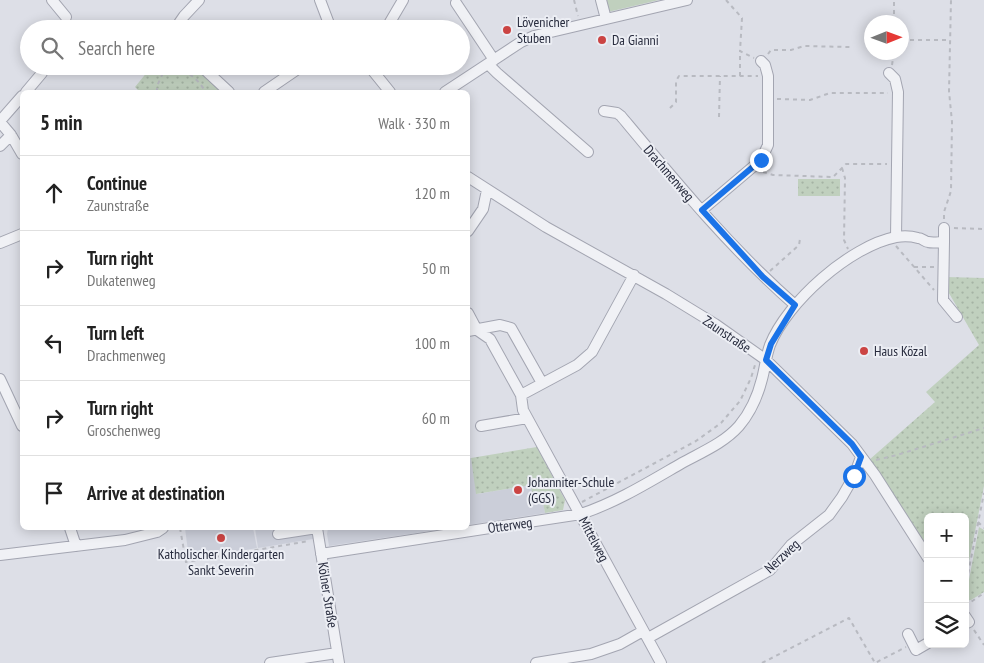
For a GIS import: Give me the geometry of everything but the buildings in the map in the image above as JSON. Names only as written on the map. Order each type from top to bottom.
[{"type":"street","points":[[52,0],[66,17]]},
{"type":"street","points":[[181,20],[199,0]]},
{"type":"street","points":[[320,0],[328,20]]},
{"type":"street","points":[[391,20],[403,0]]},
{"type":"street","points":[[601,0],[606,19]]},
{"type":"street","points":[[448,90],[521,42],[534,36],[687,0]]},
{"type":"street","points":[[456,3],[466,20]]},
{"type":"street","points":[[470,27],[497,73],[588,152]]},
{"type":"street","points":[[702,210],[756,165],[765,154],[768,145],[768,76],[765,65],[761,61]]},
{"type":"street","points":[[889,73],[895,79],[898,92],[893,238],[907,236],[920,238],[926,242],[944,242]]},
{"type":"street","points":[[28,90],[40,75]]},
{"type":"street","points":[[211,75],[227,90]]},
{"type":"street","points":[[267,90],[288,75]]},
{"type":"street","points":[[376,75],[388,90]]},
{"type":"street","points":[[20,98],[0,121],[20,151]]},
{"type":"street","name":"Drachmenweg","points":[[604,111],[617,113],[621,116],[688,198],[702,210],[763,277],[795,305]]},
{"type":"street","points":[[0,146],[11,135]]},
{"type":"street","name":"Zaunstraße","points":[[470,178],[546,227],[634,275],[714,324],[762,357],[847,438],[875,475],[924,552]]},
{"type":"street","points":[[470,228],[483,209],[487,190]]},
{"type":"street","points":[[944,228],[943,300],[957,317]]},
{"type":"street","points":[[0,243],[20,235]]},
{"type":"street","name":"Otterweg","points":[[470,528],[578,510],[594,510],[634,490],[724,439],[738,426],[746,415],[762,380],[762,357],[795,305],[823,278],[851,256],[866,247],[893,238]]},
{"type":"street","points":[[520,395],[578,364],[592,352],[634,275]]},
{"type":"street","points":[[472,330],[500,325],[511,328],[542,383]]},
{"type":"street","name":"Mittelweg","points":[[472,330],[490,339],[520,395],[527,418],[662,663]]},
{"type":"street","points":[[0,379],[20,422]]},
{"type":"street","points":[[481,426],[527,418]]},
{"type":"street","name":"Nerzweg","points":[[536,663],[591,654],[620,644],[645,634],[770,570],[791,545],[829,515],[854,476],[861,457]]},
{"type":"street","points":[[71,530],[76,546]]},
{"type":"street","points":[[0,555],[125,540],[160,530]]},
{"type":"street","points":[[278,534],[304,530]]},
{"type":"street","name":"Kölner Straße","points":[[317,530],[338,658]]},
{"type":"street","name":"Otterweg","points":[[321,554],[461,530]]},
{"type":"street","points":[[908,634],[916,650],[924,646]]},
{"type":"street","points":[[270,663],[338,658]]},
{"type":"path","points":[[574,0],[580,25]]},
{"type":"path","points":[[726,0],[742,18],[740,76]]},
{"type":"path","points":[[944,228],[944,212],[951,191],[952,122],[949,90],[951,0]]},
{"type":"path","points":[[894,2],[894,15]]},
{"type":"path","points":[[909,40],[950,40]]},
{"type":"path","points":[[740,51],[761,61],[771,50],[791,50],[804,46],[850,47]]},
{"type":"path","points":[[889,73],[894,60]]},
{"type":"path","points":[[157,90],[163,75]]},
{"type":"path","points":[[191,75],[204,90]]},
{"type":"path","points":[[670,108],[676,102],[676,81],[679,76],[768,76]]},
{"type":"path","points":[[719,117],[720,76]]},
{"type":"path","points":[[768,99],[810,100],[830,93],[878,94],[898,92]]},
{"type":"path","points":[[756,165],[764,173],[773,175],[833,177],[846,164],[897,164]]},
{"type":"path","points":[[842,168],[845,178],[844,240],[851,256]]},
{"type":"path","points":[[893,238],[914,267],[943,300]]},
{"type":"path","points":[[763,277],[798,245],[800,239]]},
{"type":"path","points":[[914,267],[943,266]]},
{"type":"path","points":[[578,510],[696,441],[721,423],[740,401],[762,357]]},
{"type":"path","points":[[873,461],[984,428]]},
{"type":"path","points":[[969,568],[984,492]]},
{"type":"path","points":[[978,522],[984,528]]},
{"type":"path","points":[[180,530],[186,562],[319,540]]},
{"type":"path","points":[[969,603],[984,594]]},
{"type":"path","points":[[762,663],[849,618],[875,663],[913,644]]},
{"type":"path","points":[[969,624],[984,645]]},
{"type":"shaded area","name":"Johanniter-Schule (GGS)","points":[[470,458],[477,494],[531,485],[542,497],[545,513],[470,525]]},
{"type":"shaded area","name":"Katholischer Kindergarten Sankt Severin","points":[[185,530],[253,530],[257,548],[189,559]]},
{"type":"shaded area","points":[[255,530],[311,530],[313,539],[258,548]]},
{"type":"shaded area","points":[[328,530],[436,530],[329,546]]},
{"type":"green space","points":[[605,0],[659,0],[608,12]]},
{"type":"green space","points":[[145,75],[204,75],[221,90],[138,90],[135,87]]},
{"type":"green space","points":[[798,179],[840,179],[840,196],[798,196]]},
{"type":"green space","points":[[946,277],[984,278],[984,486],[969,562],[969,513],[924,513],[924,546],[869,460],[935,402],[926,392],[979,345],[946,288]]},
{"type":"green space","points":[[537,447],[565,500],[563,510],[545,513],[542,498],[533,499],[531,485],[476,494],[471,458]]},
{"type":"green space","points":[[979,527],[984,530],[984,592],[969,600],[969,580]]},
{"type":"place","name":"Lövenicher Stuben","points":[[507,30]]},
{"type":"place","name":"Da Gianni","points":[[602,40]]},
{"type":"place","name":"Haus Közal","points":[[864,351]]},
{"type":"place","name":"Johanniter-Schule (GGS)","points":[[518,490]]},
{"type":"place","name":"Katholischer Kindergarten Sankt Severin","points":[[221,538]]},
{"type":"route","points":[[761,160],[702,210],[763,277],[795,305],[771,344],[766,360],[852,444],[861,457],[854,476]]}]
